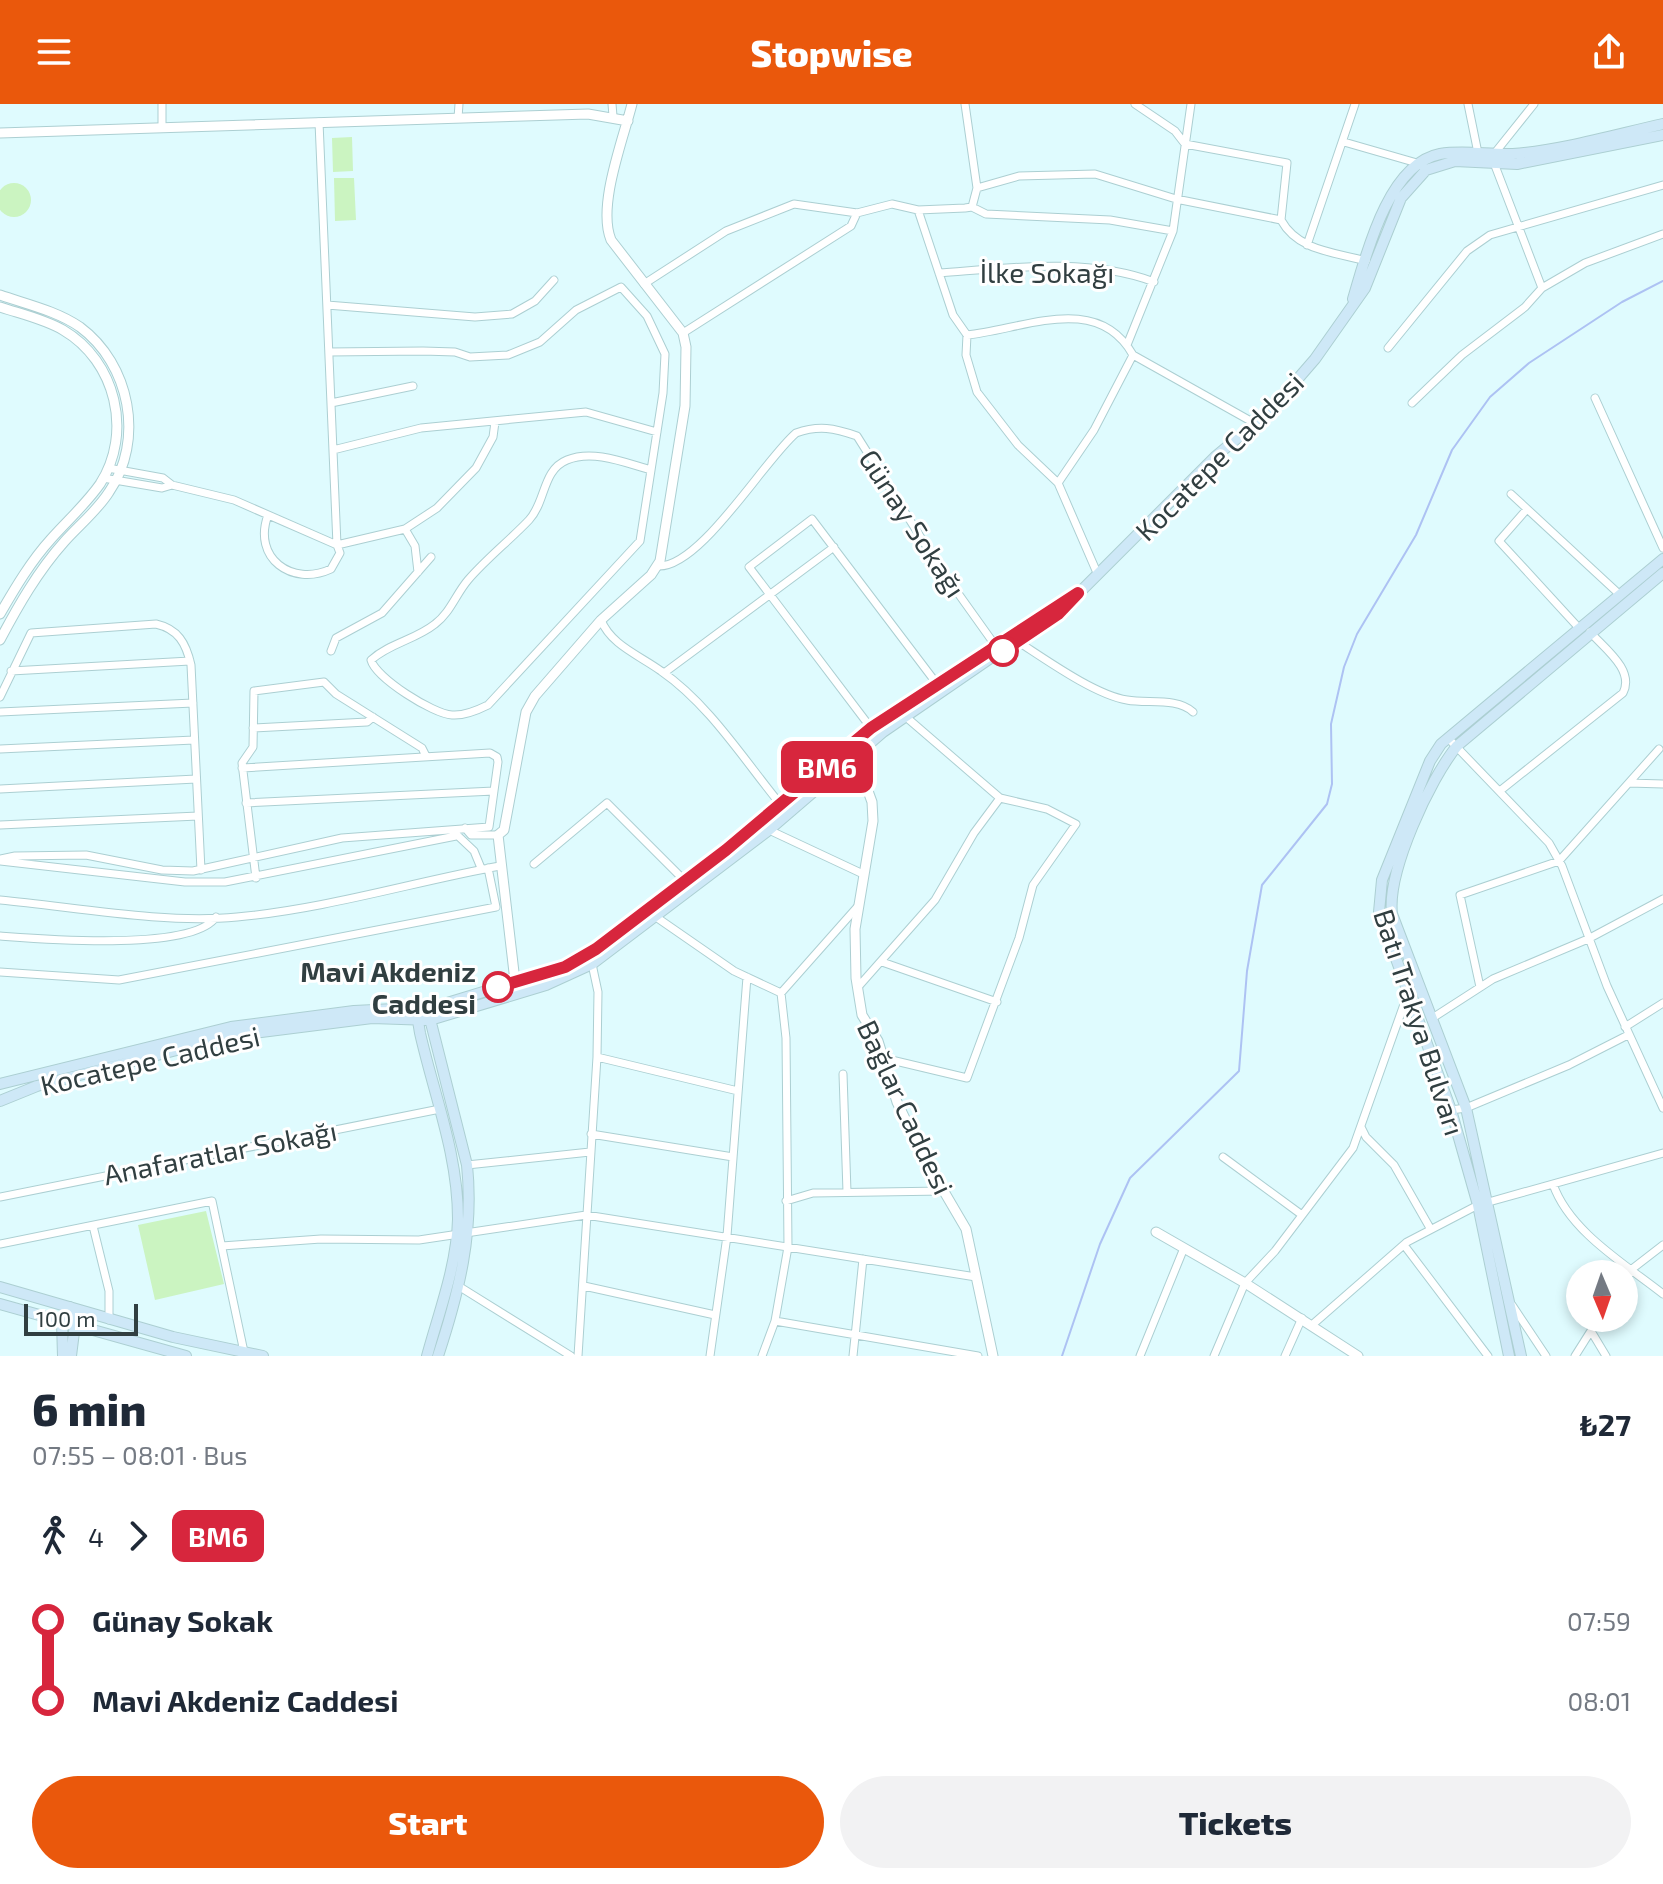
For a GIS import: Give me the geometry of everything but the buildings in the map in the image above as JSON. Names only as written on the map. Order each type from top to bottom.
[{"type":"main road","points":[[1494,159],[1663,124]]},
{"type":"main road","points":[[1417,163],[1440,154],[1517,164],[1663,135]]},
{"type":"main road","points":[[1417,163],[1430,167],[1478,158]]},
{"type":"main road","name":"Kocatepe Caddesi","points":[[1370,262],[1386,206],[1417,163]]},
{"type":"main road","name":"Kocatepe Caddesi","points":[[0,1084],[231,1027],[354,1011],[428,1007],[518,987],[583,958],[781,805],[1058,614],[1216,456],[1256,424],[1315,359],[1350,309],[1401,198],[1430,167]]},
{"type":"main road","name":"Batı Trakya Bulvarı","points":[[1521,1356],[1482,1203],[1451,1110],[1384,932],[1379,894],[1400,830],[1430,761],[1448,738],[1618,593],[1663,559]]},
{"type":"main road","name":"Batı Trakya Bulvarı","points":[[1507,1355],[1466,1108],[1392,914],[1391,890],[1440,767],[1457,746],[1663,573]]},
{"type":"main road","name":"Kocatepe Caddesi","points":[[0,1101],[37,1086],[231,1036],[372,1018],[430,1020],[518,987],[592,964],[769,830],[839,765],[871,728],[1078,593]]},
{"type":"main road","points":[[428,1007],[467,1165],[470,1231],[460,1287],[438,1356]]},
{"type":"main road","points":[[427,1356],[456,1233],[456,1179],[418,1021],[428,1007]]},
{"type":"main road","points":[[0,1287],[109,1320],[263,1356]]},
{"type":"main road","points":[[0,1304],[182,1356]]},
{"type":"main road","points":[[63,1356],[62,1322],[70,1307]]},
{"type":"main road","points":[[70,1307],[76,1316],[71,1356]]},
{"type":"street","points":[[162,104],[162,127]]},
{"type":"street","points":[[458,118],[459,104]]},
{"type":"street","points":[[612,104],[613,116]]},
{"type":"street","points":[[0,860],[185,882],[256,878],[459,831],[471,835],[498,835],[504,830],[526,712],[535,696],[601,620],[657,566],[688,379],[683,333],[607,230],[609,201],[632,104]]},
{"type":"street","points":[[965,104],[977,188],[972,207]]},
{"type":"street","points":[[1135,104],[1175,131],[1185,144],[1287,163],[1281,220],[1290,236],[1307,245],[1370,262]]},
{"type":"street","points":[[1127,345],[1173,231],[1191,104]]},
{"type":"street","points":[[1307,245],[1355,104]]},
{"type":"street","points":[[1468,104],[1478,158]]},
{"type":"street","points":[[1534,104],[1494,159],[1542,288]]},
{"type":"street","points":[[0,133],[588,114],[628,121]]},
{"type":"street","points":[[268,515],[263,528],[269,557],[292,573],[317,576],[331,569],[340,553],[337,545],[319,122]]},
{"type":"street","points":[[1344,142],[1417,163]]},
{"type":"street","points":[[977,188],[1019,176],[1095,174],[1176,199],[1281,220]]},
{"type":"street","points":[[1388,348],[1467,251],[1490,235],[1663,185]]},
{"type":"street","points":[[644,284],[726,231],[794,204],[857,213],[892,204],[918,210],[972,207],[986,214],[1110,220],[1173,231]]},
{"type":"street","points":[[918,210],[953,315],[967,335],[966,355],[977,392],[1018,445],[1058,483],[1098,575]]},
{"type":"street","points":[[683,333],[851,226],[857,213]]},
{"type":"street","points":[[1412,403],[1462,355],[1525,307],[1542,288],[1585,263],[1663,234]]},
{"type":"street","name":"İlke Sokağı","points":[[939,273],[1086,268],[1128,272],[1154,282]]},
{"type":"street","points":[[327,305],[374,312],[491,317],[512,314],[535,301],[554,280]]},
{"type":"street","points":[[329,352],[439,351],[486,357],[508,355],[540,342],[576,310],[621,287],[647,316],[665,354],[657,432],[640,541],[608,580],[488,705],[455,716],[439,712],[390,682],[373,666],[371,660],[377,654],[421,634],[446,614],[479,567],[532,518],[543,499],[549,476],[565,460],[590,456],[651,470]]},
{"type":"street","points":[[0,295],[72,322],[105,353],[123,387],[128,409],[128,439],[115,482],[49,561],[0,640]]},
{"type":"street","points":[[0,307],[63,330],[100,366],[116,410],[116,442],[103,478],[43,549],[0,614]]},
{"type":"street","points":[[967,335],[1032,321],[1088,317],[1127,345],[1133,355],[1256,424]]},
{"type":"street","points":[[1058,483],[1094,430],[1133,355]]},
{"type":"street","points":[[331,403],[413,386]]},
{"type":"street","points":[[1595,398],[1663,548]]},
{"type":"street","points":[[333,450],[421,428],[586,412],[657,432]]},
{"type":"street","points":[[108,468],[163,478],[172,485],[234,500],[337,545],[405,529],[458,490],[476,468],[493,437],[495,422]]},
{"type":"street","name":"Günay Sokağı","points":[[657,566],[678,562],[701,542],[746,493],[784,443],[796,433],[815,427],[857,436],[940,568],[995,645]]},
{"type":"street","points":[[103,478],[162,488],[172,485]]},
{"type":"street","points":[[1511,494],[1618,593]]},
{"type":"street","points":[[1527,509],[1499,541],[1578,627]]},
{"type":"street","points":[[871,728],[749,567],[812,519],[937,684]]},
{"type":"street","points":[[405,529],[415,546],[418,573]]},
{"type":"street","points":[[664,673],[834,547]]},
{"type":"street","points":[[331,651],[336,638],[382,613],[431,557]]},
{"type":"street","points":[[601,620],[607,635],[664,673],[702,707],[781,805]]},
{"type":"street","points":[[0,697],[31,633],[156,624],[174,631],[182,639],[190,661],[201,870]]},
{"type":"street","points":[[1501,790],[1623,693],[1626,676],[1621,666],[1590,632]]},
{"type":"street","points":[[1017,641],[1104,693],[1126,700],[1185,705],[1193,712]]},
{"type":"street","points":[[11,671],[190,661]]},
{"type":"street","points":[[256,878],[242,768],[253,747],[254,691],[324,682],[336,694],[422,748],[426,756]]},
{"type":"street","points":[[0,712],[193,703]]},
{"type":"street","points":[[253,728],[367,722],[373,717]]},
{"type":"street","points":[[883,1058],[967,1078],[1019,938],[1033,885],[1076,824],[1047,809],[1000,798],[906,717]]},
{"type":"street","points":[[1448,738],[1549,843],[1559,861],[1626,1031],[1663,1108]]},
{"type":"street","points":[[0,749],[194,740]]},
{"type":"street","points":[[1480,987],[1460,895],[1559,861],[1659,749]]},
{"type":"street","points":[[0,860],[15,856],[86,855],[162,870],[201,870],[342,838],[489,827],[498,762],[494,754],[242,768]]},
{"type":"street","name":"Bağlar Caddesi","points":[[839,765],[868,791],[872,802],[873,821],[855,929],[862,1015],[883,1058],[897,1102],[966,1229],[993,1356]]},
{"type":"street","points":[[0,789],[196,779]]},
{"type":"street","points":[[1629,783],[1663,784]]},
{"type":"street","points":[[246,803],[494,791]]},
{"type":"street","points":[[858,987],[935,900],[974,833],[1000,798]]},
{"type":"street","points":[[534,864],[607,803],[685,881]]},
{"type":"street","points":[[0,825],[198,816]]},
{"type":"street","points":[[769,830],[863,874]]},
{"type":"street","points":[[0,972],[119,980],[496,907],[484,868],[459,831]]},
{"type":"street","points":[[498,835],[518,987]]},
{"type":"street","points":[[0,900],[216,917],[286,910],[500,866]]},
{"type":"street","points":[[1431,1019],[1480,987],[1588,939],[1663,899]]},
{"type":"street","points":[[762,1356],[775,1321],[788,1247],[786,1038],[781,993],[859,905]]},
{"type":"street","points":[[0,936],[99,942],[154,938],[203,927],[216,917]]},
{"type":"street","points":[[656,917],[747,977],[781,993]]},
{"type":"street","points":[[882,962],[997,1002]]},
{"type":"street","points":[[578,1356],[597,1057],[598,992],[592,964]]},
{"type":"street","points":[[710,1356],[727,1236],[747,977]]},
{"type":"street","points":[[1214,1356],[1245,1283],[1353,1148],[1408,993]]},
{"type":"street","points":[[1451,1110],[1466,1108],[1569,1065],[1626,1031],[1663,1003]]},
{"type":"street","points":[[597,1057],[738,1091]]},
{"type":"street","points":[[843,1074],[847,1192]]},
{"type":"street","name":"Anafaratlar Sokağı","points":[[0,1197],[440,1109]]},
{"type":"street","points":[[1361,1127],[1366,1137],[1394,1165],[1430,1228]]},
{"type":"street","points":[[591,1134],[733,1157]]},
{"type":"street","points":[[467,1165],[590,1152]]},
{"type":"street","points":[[1312,1325],[1404,1245],[1430,1228],[1482,1203],[1663,1153]]},
{"type":"street","points":[[1223,1157],[1302,1215]]},
{"type":"street","points":[[1553,1184],[1560,1204],[1621,1260]]},
{"type":"street","points":[[786,1201],[813,1193],[944,1191]]},
{"type":"street","points":[[0,1244],[212,1201],[244,1352]]},
{"type":"street","points":[[222,1246],[321,1239],[419,1240],[586,1215],[976,1277]]},
{"type":"street","points":[[93,1226],[109,1291],[109,1320]]},
{"type":"street","points":[[1156,1232],[1245,1283],[1358,1356]]},
{"type":"street","points":[[1404,1245],[1488,1356]]},
{"type":"street","points":[[1638,1264],[1663,1245]]},
{"type":"street","points":[[1140,1356],[1184,1248]]},
{"type":"street","points":[[853,1356],[863,1259]]},
{"type":"street","points":[[1638,1274],[1663,1294]]},
{"type":"street","points":[[584,1286],[715,1315]]},
{"type":"street","points":[[460,1287],[571,1356]]},
{"type":"street","points":[[1507,1299],[1546,1356]]},
{"type":"street","points":[[1285,1356],[1302,1318]]},
{"type":"street","points":[[775,1321],[978,1356]]},
{"type":"street","points":[[1575,1356],[1590,1332]]},
{"type":"street","points":[[1592,1332],[1606,1356]]},
{"type":"green space","points":[[352,137],[353,171],[333,172],[332,138]]},
{"type":"green space","points":[[334,178],[354,178],[356,220],[335,221]]},
{"type":"green space","points":[[8,184],[20,184],[30,194],[30,206],[20,216],[8,216],[-1,208],[-1,192]]},
{"type":"green space","points":[[206,1211],[224,1284],[155,1300],[138,1225]]},
{"type":"waterway","points":[[1062,1356],[1100,1244],[1130,1178],[1239,1071],[1247,971],[1262,885],[1327,804],[1332,784],[1331,724],[1344,667],[1357,634],[1416,535],[1452,450],[1490,397],[1529,363],[1622,302],[1663,281]]},
{"type":"bus line","name":"BM6","points":[[498,987],[565,967],[583,958],[726,850],[812,781],[871,728],[1078,593],[1058,614],[1003,651]]},
{"type":"place","name":"Mavi Akdeniz Caddesi","points":[[498,987]]}]
